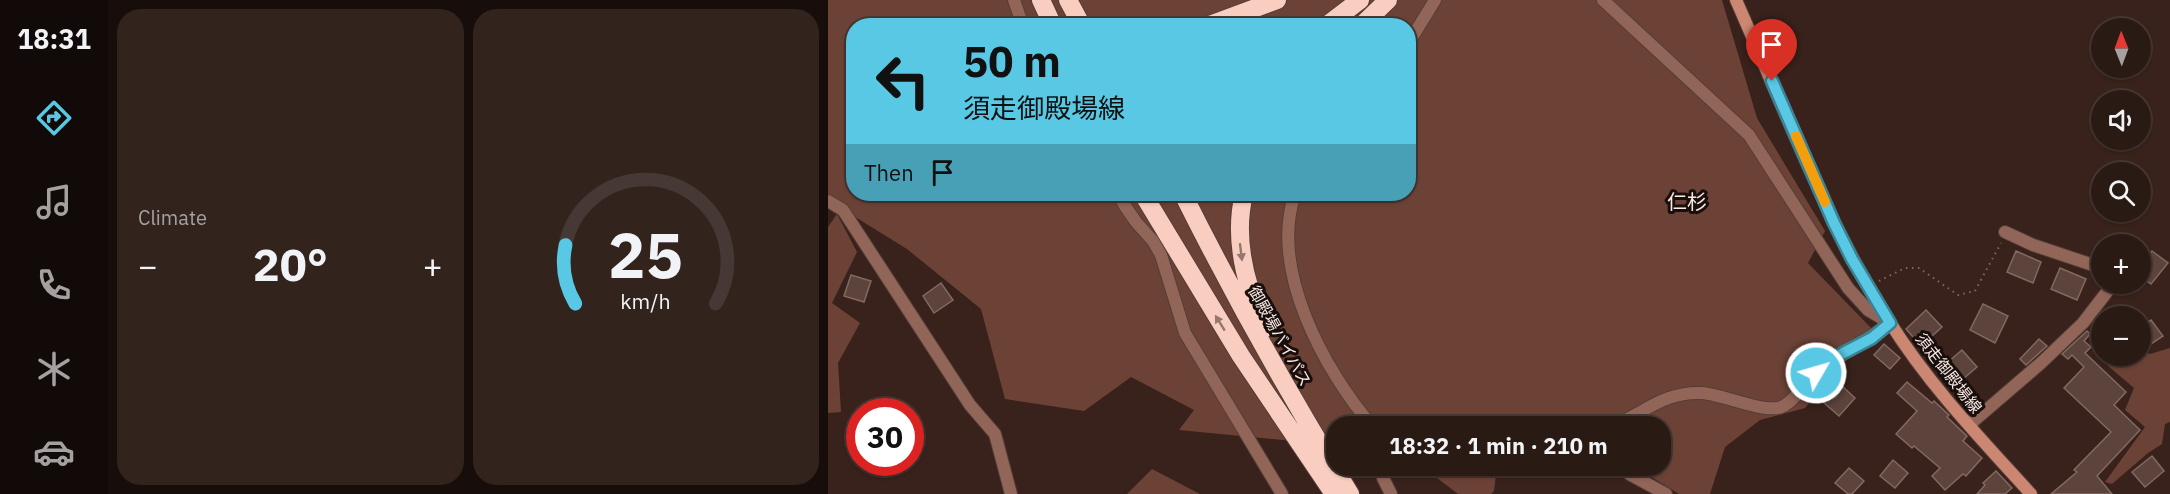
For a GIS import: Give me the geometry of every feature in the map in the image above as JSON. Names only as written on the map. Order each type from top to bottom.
[{"type":"highway","points":[[1041,0],[1049,18]]},
{"type":"highway","points":[[1068,0],[1078,18]]},
{"type":"highway","points":[[1081,0],[1091,18]]},
{"type":"highway","points":[[1229,18],[1277,0]]},
{"type":"highway","points":[[1336,18],[1360,0]]},
{"type":"highway","points":[[1369,18],[1388,0]]},
{"type":"highway","points":[[1147,201],[1241,356],[1334,494]]},
{"type":"highway","name":"御殿場バイパス","points":[[1175,201],[1253,351],[1334,494]]},
{"type":"highway","name":"御殿場バイパス","points":[[1187,201],[1256,335],[1304,419],[1351,494]]},
{"type":"highway","points":[[1243,201],[1239,230],[1242,258],[1258,315],[1351,494]]},
{"type":"main road","name":"須走御殿場線","points":[[1736,0],[1834,223],[1890,323],[1936,388],[2031,494]]},
{"type":"street","points":[[1014,0],[1020,18]]},
{"type":"street","points":[[1416,31],[1435,0]]},
{"type":"street","points":[[1603,0],[1749,135],[1848,288],[1868,310],[1890,323],[1872,338],[1830,360],[1802,386],[1789,404],[1779,408],[1766,408],[1701,393],[1679,395],[1652,404],[1631,416]]},
{"type":"street","points":[[828,201],[843,210],[970,405],[995,434],[1011,494]]},
{"type":"street","points":[[1122,201],[1157,248],[1185,333],[1282,494]]},
{"type":"street","points":[[1294,201],[1289,247],[1295,290],[1318,345],[1349,397],[1364,416]]},
{"type":"street","points":[[2005,232],[2033,245],[2091,264]]},
{"type":"street","points":[[1969,425],[2041,363],[2083,323],[2105,294]]},
{"type":"street","points":[[1383,476],[1391,494]]},
{"type":"street","points":[[1631,476],[1666,494]]},
{"type":"path","points":[[1868,286],[1905,268],[1918,268],[1958,295],[1975,291],[2002,242],[2005,232]]},
{"type":"shaded area","points":[[828,0],[1722,0],[1757,118],[1825,231],[1808,263],[1873,330],[1805,408],[1760,420],[1725,447],[1710,494],[1679,494],[1650,476],[1671,476],[1671,416],[1326,416],[1326,444],[1179,430],[1194,410],[1131,377],[1084,411],[1005,399],[981,309],[907,249],[828,202]]},
{"type":"shaded area","points":[[837,214],[857,252],[832,303],[860,323],[838,363],[841,412],[828,413],[828,227]]},
{"type":"shaded area","points":[[2170,348],[2170,422],[2165,424],[2162,444],[2112,484],[2105,482],[2145,427],[2125,410],[2134,388],[2108,366],[2151,366],[2151,354]]},
{"type":"shaded area","points":[[1152,469],[1200,494],[1127,494]]},
{"type":"shaded area","points":[[1434,476],[1496,476],[1494,491],[1491,494],[1458,494]]},
{"type":"building","points":[[2016,251],[2041,262],[2033,283],[2007,272]]},
{"type":"building","points":[[2151,252],[2168,263],[2151,284]]},
{"type":"building","points":[[2060,268],[2086,279],[2077,300],[2051,289]]},
{"type":"building","points":[[851,275],[871,281],[864,302],[844,296]]},
{"type":"building","points":[[941,283],[953,300],[934,313],[923,296]]},
{"type":"building","points":[[1983,304],[2008,316],[1995,343],[1970,330]]},
{"type":"building","points":[[1926,310],[1942,327],[1921,346],[1906,329]]},
{"type":"building","points":[[2151,320],[2163,336],[2151,344]]},
{"type":"building","points":[[2087,331],[2090,334],[2084,341],[2091,347],[2085,353],[2091,359],[2091,366],[2099,366],[2126,392],[2114,405],[2140,430],[2097,476],[2112,494],[2051,494],[2077,472],[2074,470],[2111,432],[2064,388],[2084,367],[2072,355],[2068,359],[2062,354]]},
{"type":"building","points":[[2039,339],[2047,346],[2026,365],[2020,359]]},
{"type":"building","points":[[1884,344],[1900,358],[1890,369],[1874,355]]},
{"type":"building","points":[[1962,350],[1977,367],[1956,385],[1941,368]]},
{"type":"building","points":[[1907,382],[1949,415],[1947,417],[1967,436],[1963,441],[1982,458],[1966,476],[1963,474],[1945,490],[1932,476],[1940,468],[1896,434],[1917,411],[1897,393]]},
{"type":"building","points":[[1840,384],[1855,398],[1839,416],[1823,402]]},
{"type":"building","points":[[2152,456],[2164,471],[2145,487],[2132,472]]},
{"type":"building","points":[[1893,460],[1908,473],[1895,488],[1880,476]]},
{"type":"building","points":[[1849,468],[1864,481],[1852,494],[1848,494],[1835,483]]},
{"type":"building","points":[[1996,471],[2012,488],[2005,494],[1977,494],[1985,485],[1983,483]]},
{"type":"slow traffic","points":[[1796,136],[1825,202]]},
{"type":"district","name":"仁杉","points":[[1687,202]]},
{"type":"route","points":[[1772,81],[1834,223],[1852,259],[1890,323],[1872,338],[1830,360],[1816,373]]}]
